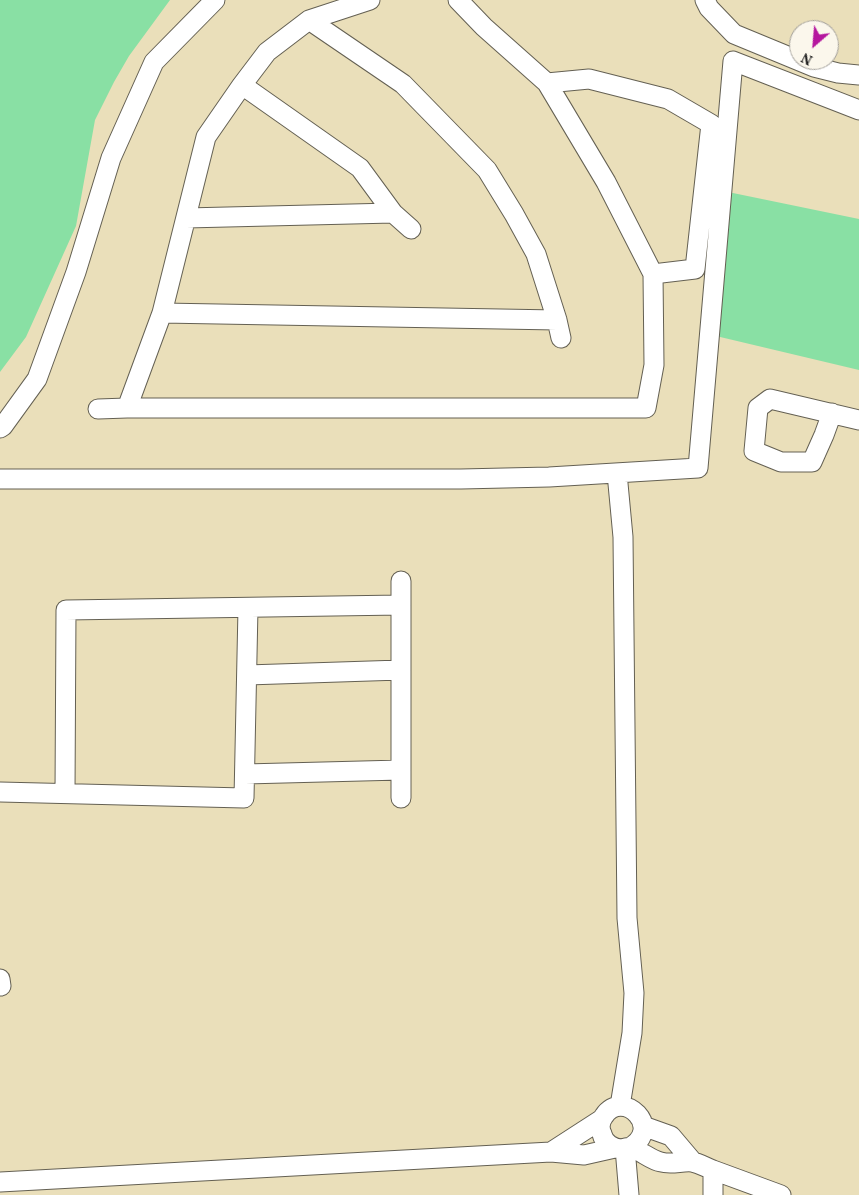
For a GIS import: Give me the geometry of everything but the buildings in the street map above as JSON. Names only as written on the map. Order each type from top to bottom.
[{"type":"street","points":[[0,428],[37,379],[76,272],[112,158],[154,62],[215,0]]},
{"type":"street","points":[[127,408],[162,313],[206,137],[267,52],[309,20],[370,0]]},
{"type":"street","points":[[98,409],[646,408],[654,365],[653,274],[606,182],[547,82],[484,28],[458,0]]},
{"type":"street","points":[[705,0],[708,8],[734,34],[814,67],[838,73],[859,75]]},
{"type":"street","points":[[162,313],[559,329],[536,254],[487,170],[403,84],[309,20]]},
{"type":"street","points":[[0,479],[461,479],[549,477],[698,468],[733,61],[859,110]]},
{"type":"street","points":[[547,82],[589,79],[668,99],[711,124],[695,269],[653,274]]},
{"type":"street","points":[[242,85],[360,168],[393,212],[411,229]]},
{"type":"street","points":[[186,218],[393,212]]},
{"type":"street","points":[[832,413],[859,420]]},
{"type":"street","points":[[617,473],[622,537],[627,918],[634,993],[632,1033],[620,1106]]},
{"type":"street","points":[[401,581],[401,798]]},
{"type":"street","points":[[65,793],[66,610],[401,605]]},
{"type":"street","points":[[0,792],[244,798],[248,608]]},
{"type":"street","points":[[247,675],[401,670]]},
{"type":"street","points":[[245,774],[401,770]]},
{"type":"street","points":[[0,1182],[551,1152],[584,1155],[623,1148],[635,1144],[640,1139],[643,1133],[643,1126],[638,1113],[632,1109],[620,1106],[611,1109],[602,1119],[601,1133],[609,1144],[623,1148],[662,1163],[693,1162],[782,1195]]},
{"type":"street","points":[[551,1152],[602,1119]]},
{"type":"street","points":[[643,1126],[672,1136],[693,1162]]},
{"type":"street","points":[[623,1148],[629,1195]]},
{"type":"street","points":[[713,1170],[713,1195]]},
{"type":"green space","points":[[0,0],[170,0],[129,56],[95,120],[76,226],[26,337],[0,372]]},
{"type":"green space","points":[[728,192],[859,219],[859,370],[716,336]]}]
